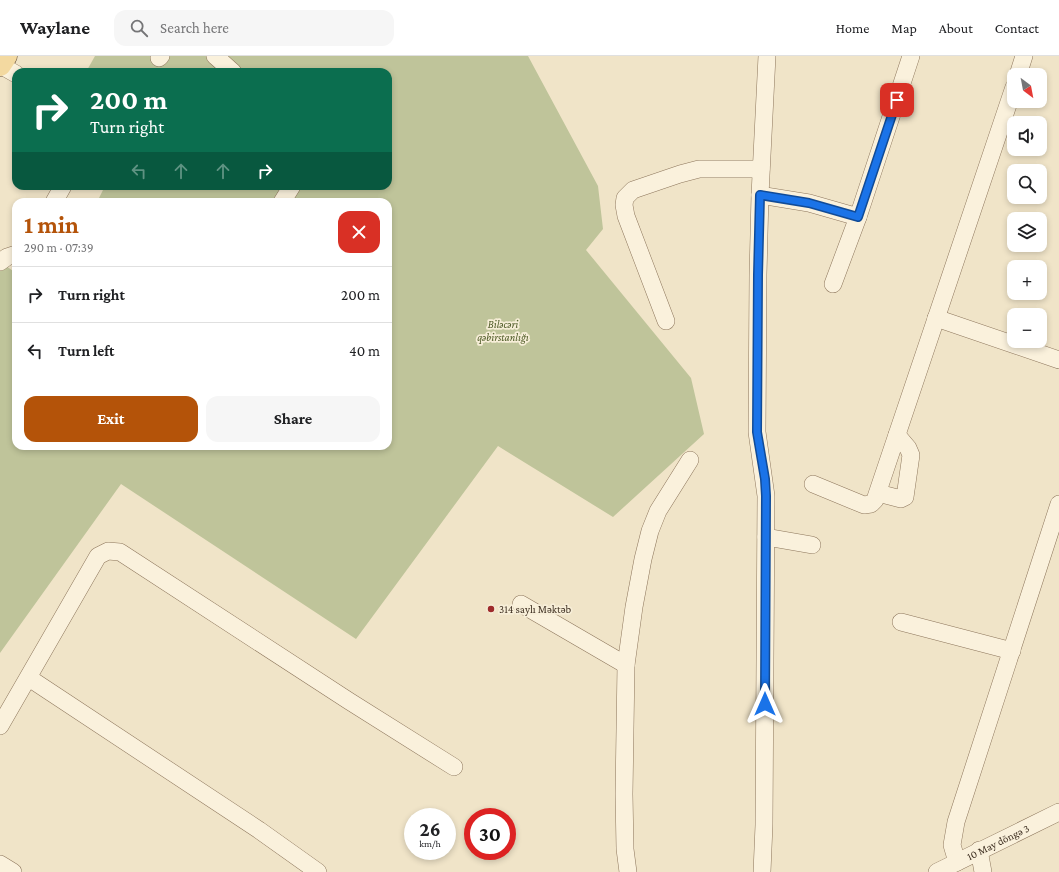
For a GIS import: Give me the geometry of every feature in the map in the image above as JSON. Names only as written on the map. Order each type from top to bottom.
[{"type":"main road","points":[[0,65],[6,56]]},
{"type":"street","points":[[215,56],[229,68]]},
{"type":"street","points":[[762,872],[764,824],[766,537],[765,479],[757,432],[760,195],[767,56]]},
{"type":"street","points":[[833,284],[858,217],[911,56]]},
{"type":"street","points":[[1020,68],[1024,56]]},
{"type":"street","points":[[0,65],[12,72]]},
{"type":"street","points":[[813,484],[864,505],[871,504],[875,500],[1007,107]]},
{"type":"street","points":[[666,321],[626,216],[624,205],[625,198],[633,190],[699,169],[761,169]]},
{"type":"street","points":[[760,195],[809,203],[858,217]]},
{"type":"street","points":[[0,262],[7,256],[12,255]]},
{"type":"street","points":[[936,318],[1059,360]]},
{"type":"street","points":[[878,493],[901,499],[905,497],[910,455],[908,448],[897,435]]},
{"type":"street","points":[[628,872],[625,849],[624,794],[626,665],[634,607],[650,531],[658,511],[690,460]]},
{"type":"street","points":[[957,862],[952,844],[956,822],[1059,504]]},
{"type":"street","points":[[766,537],[812,545]]},
{"type":"street","points":[[0,726],[98,556],[108,551],[120,552],[349,701],[454,767]]},
{"type":"street","points":[[521,604],[626,665]]},
{"type":"street","points":[[901,622],[1012,651]]},
{"type":"street","points":[[29,678],[259,830],[318,872]]},
{"type":"street","name":"10 May döngə 3","points":[[938,872],[979,850],[1059,812]]},
{"type":"street","points":[[979,850],[983,872]]},
{"type":"street","points":[[0,864],[13,872]]},
{"type":"green space","name":"Biləcəri qəbirstanlığı","points":[[95,56],[528,56],[598,186],[603,229],[586,250],[691,378],[704,434],[613,517],[498,446],[356,639],[121,484],[0,653],[0,271],[6,266],[12,270],[12,450],[392,450],[392,198],[99,198],[103,190],[392,190],[392,68],[88,68]]},
{"type":"place","name":"314 saylı Məktəb","points":[[491,609]]},
{"type":"route","points":[[765,704],[766,496],[765,479],[757,432],[760,195],[836,209],[858,217],[897,100]]}]
